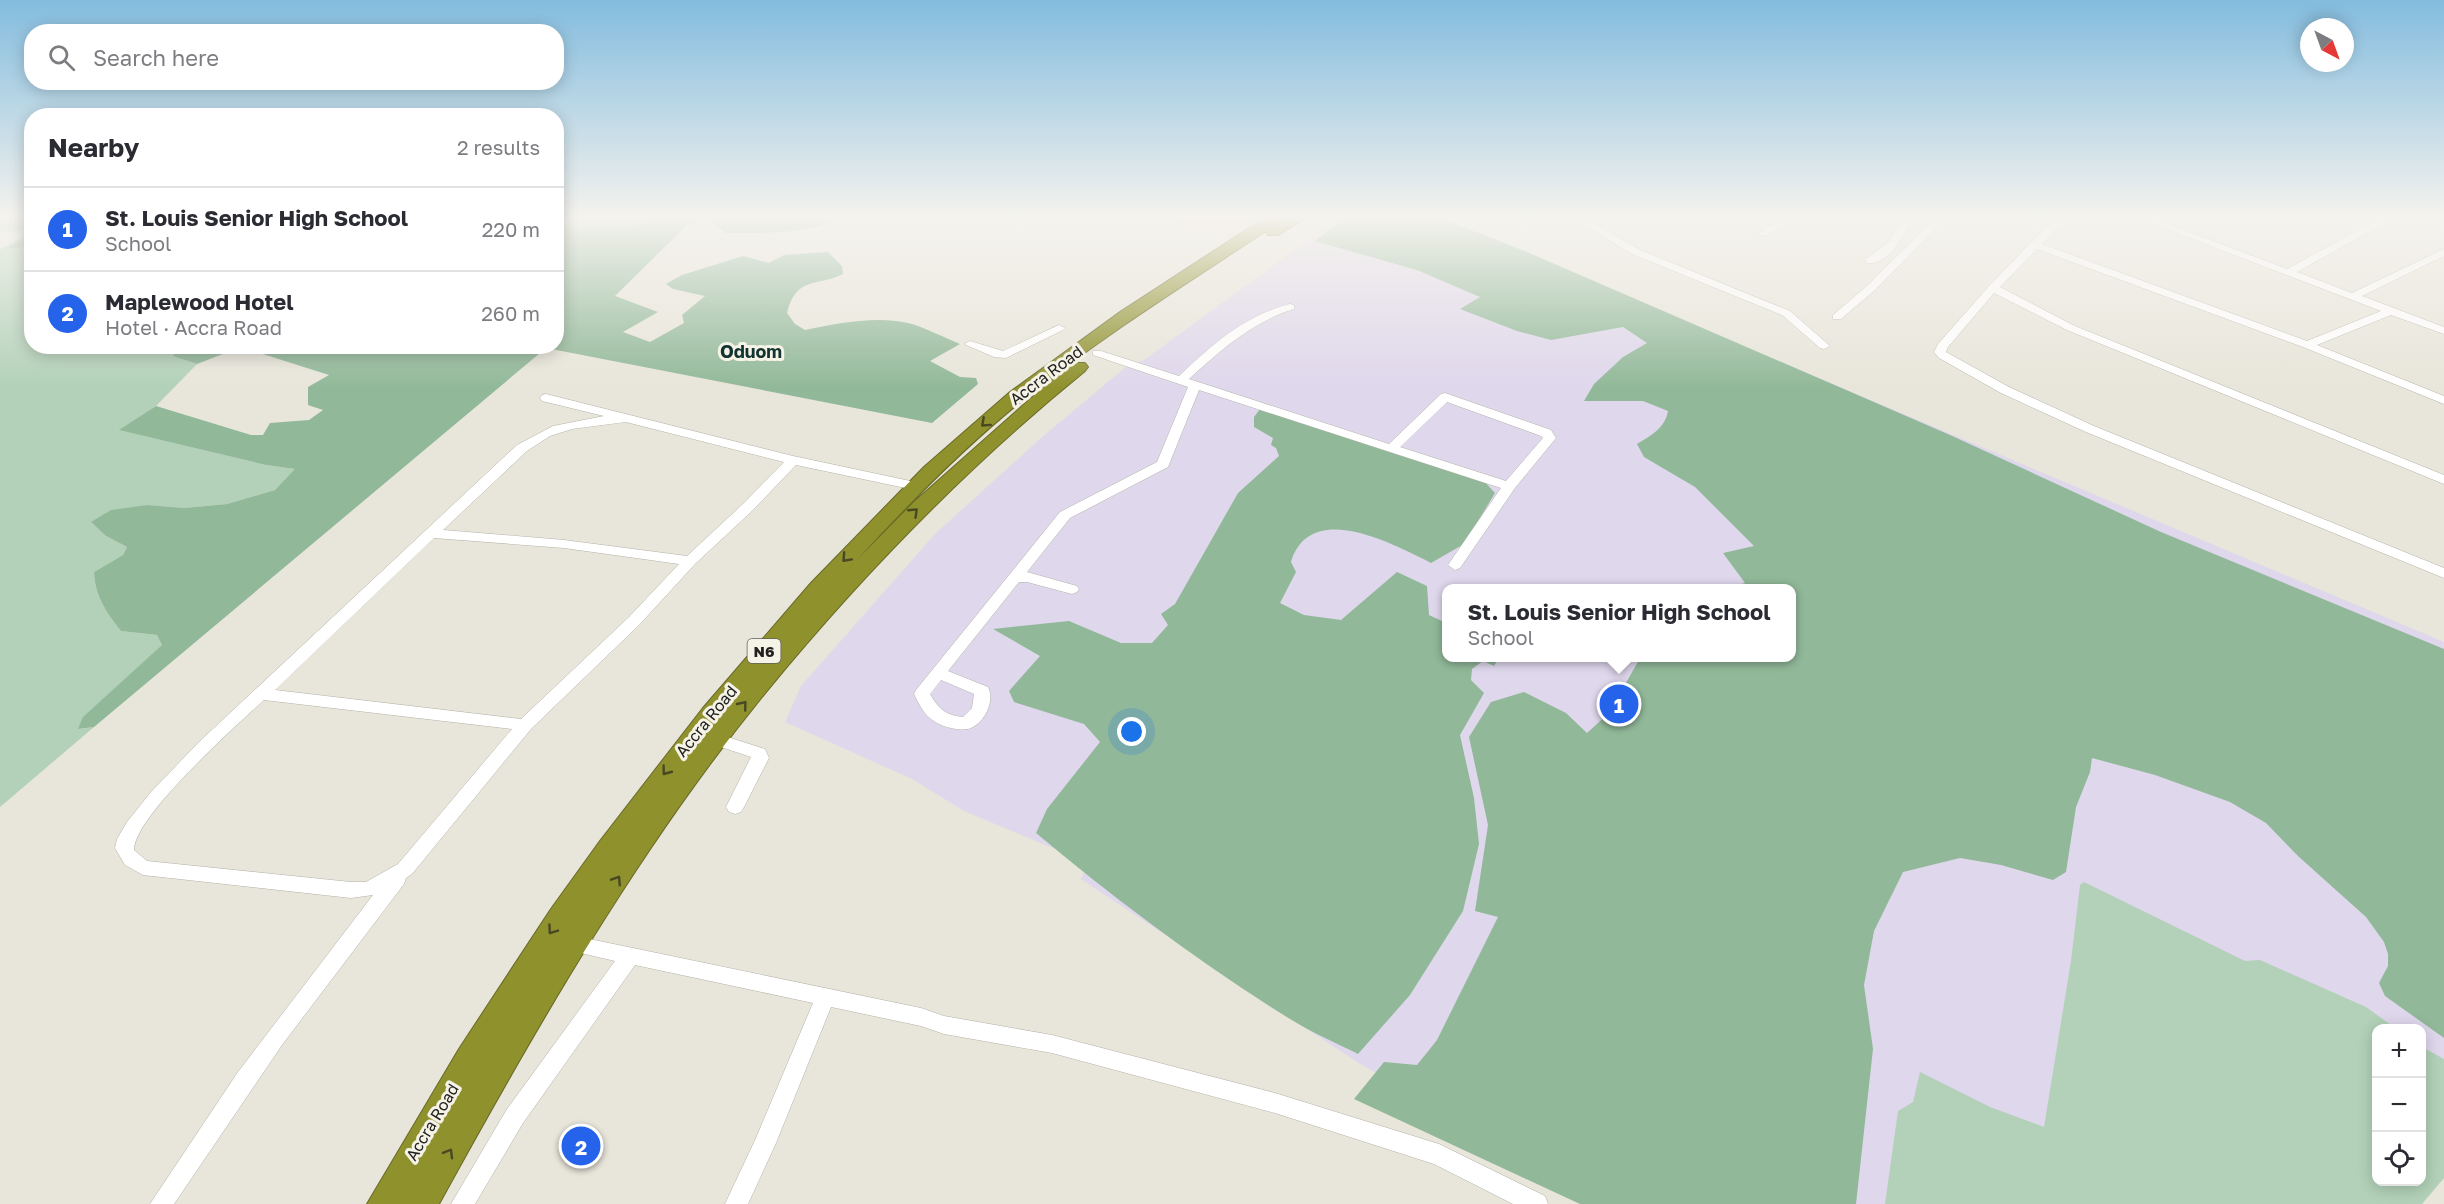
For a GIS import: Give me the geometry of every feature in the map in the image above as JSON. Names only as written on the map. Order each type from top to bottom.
[{"type":"highway","name":"Accra Road","points":[[384,1204],[431,1121],[537,952],[652,789],[729,692],[814,591],[915,486],[991,417],[1052,369],[1188,275]]},
{"type":"highway","name":"Accra Road","points":[[420,1204],[514,1041],[628,862],[715,739],[800,637],[906,519],[980,450],[1097,353],[1206,275]]},
{"type":"street","points":[[1693,275],[1786,313],[1824,346]]},
{"type":"street","points":[[1837,317],[1884,275]]},
{"type":"street","points":[[2006,275],[1942,346],[1940,352],[1946,359],[2005,390],[2100,433],[2444,573]]},
{"type":"street","points":[[2118,275],[2307,345],[2444,400]]},
{"type":"street","points":[[2298,275],[2444,331]]},
{"type":"street","points":[[2354,296],[2397,275]]},
{"type":"street","points":[[1993,288],[2071,328],[2444,480]]},
{"type":"street","points":[[938,673],[1065,515],[1163,464],[1188,383],[1241,330],[1278,310],[1290,307]]},
{"type":"street","points":[[2307,345],[2392,311]]},
{"type":"street","points":[[970,344],[998,355],[1006,354],[1059,328]]},
{"type":"street","points":[[1097,353],[1393,447],[1504,485],[1510,485]]},
{"type":"street","points":[[546,398],[622,419],[793,460],[915,486]]},
{"type":"street","points":[[1393,447],[1441,398],[1449,398],[1546,433],[1550,438],[1510,485],[1455,565]]},
{"type":"street","points":[[405,869],[386,882],[368,889],[351,890],[143,868],[124,850],[124,838],[205,746],[536,438],[571,424],[622,419]]},
{"type":"street","points":[[161,1204],[200,1143],[316,983],[405,869],[525,725],[634,621],[690,561],[748,507],[793,460]]},
{"type":"street","points":[[434,534],[564,544],[690,561]]},
{"type":"street","points":[[1013,578],[1027,577],[1072,589]]},
{"type":"street","points":[[261,694],[525,725]]},
{"type":"street","points":[[715,739],[759,753],[760,758],[735,807]]},
{"type":"street","points":[[575,944],[921,1017],[944,1025],[1052,1044],[1275,1103],[1439,1155],[1537,1204]]},
{"type":"street","points":[[462,1204],[515,1116],[630,956]]},
{"type":"street","points":[[736,1204],[765,1143],[825,998]]},
{"type":"shaded area","points":[[1260,275],[1574,275],[2444,642],[2444,1103],[2426,1122],[2426,1024],[2372,1024],[2372,1051],[2345,1204],[1606,1204],[1357,1062],[1081,879],[1089,863],[964,811],[912,779],[785,722],[801,686],[935,534],[1041,438],[1127,366],[1144,360]]},
{"type":"green space","points":[[0,275],[24,275],[24,354],[175,354],[174,356],[197,364],[156,406],[120,430],[266,465],[296,469],[275,490],[227,504],[184,508],[148,505],[91,522],[106,536],[127,547],[123,555],[94,572],[99,596],[106,610],[121,631],[157,635],[162,645],[79,729],[94,727],[0,807]]},
{"type":"green space","points":[[564,275],[636,275],[615,296],[658,312],[623,332],[650,342],[684,323],[682,315],[705,296],[673,289],[666,284],[682,275],[840,275],[808,284],[796,293],[787,313],[795,324],[805,330],[872,320],[899,321],[924,328],[960,344],[930,361],[960,377],[976,378],[978,384],[932,423],[564,351]]},
{"type":"green space","points":[[1429,275],[1581,275],[1950,435],[2161,532],[2444,649],[2444,1038],[2385,996],[2379,983],[2388,966],[2388,954],[2384,942],[2366,917],[2298,856],[2266,823],[2230,802],[2155,775],[2092,758],[2090,772],[2076,807],[2066,872],[2053,880],[2001,865],[1960,858],[1903,872],[1874,931],[1864,985],[1873,1049],[1856,1204],[1580,1204],[1354,1099],[1384,1062],[1417,1065],[1437,1040],[1498,917],[1475,911],[1488,825],[1469,737],[1491,702],[1524,692],[1566,713],[1587,733],[1609,713],[1638,662],[1796,662],[1796,584],[1742,584],[1745,583],[1723,553],[1754,546],[1695,487],[1644,457],[1637,444],[1661,427],[1668,411],[1643,401],[1584,401],[1594,384],[1623,357],[1647,343],[1623,327],[1551,340],[1517,331],[1460,309],[1480,297]]},
{"type":"green space","points":[[175,354],[223,354],[197,364],[173,356]]},
{"type":"green space","points":[[263,354],[539,354],[94,727],[78,729],[83,717],[162,645],[157,635],[121,631],[106,610],[99,596],[94,572],[123,555],[127,547],[106,536],[91,522],[111,510],[148,505],[184,508],[227,504],[275,490],[295,469],[266,465],[119,430],[156,406],[251,435],[263,435],[270,423],[309,420],[323,410],[308,405],[308,387],[329,375]]},
{"type":"green space","points":[[1260,409],[1483,480],[1495,493],[1464,544],[1431,563],[1396,546],[1354,532],[1334,530],[1316,533],[1301,543],[1291,562],[1296,572],[1280,603],[1304,615],[1341,620],[1397,572],[1427,586],[1429,615],[1442,621],[1442,662],[1482,662],[1472,669],[1471,680],[1484,693],[1460,735],[1474,798],[1479,844],[1463,911],[1410,995],[1358,1054],[1298,1024],[1224,976],[1128,907],[1036,833],[1047,809],[1100,742],[1084,724],[1014,702],[1009,691],[1040,656],[993,629],[1069,621],[1121,643],[1152,643],[1168,625],[1161,614],[1175,604],[1238,493],[1279,456],[1276,448],[1271,445],[1273,438],[1254,427],[1254,417]]},
{"type":"green space","points":[[1485,662],[1496,662],[1494,666]]},
{"type":"green space","points":[[2084,882],[2245,961],[2260,960],[2366,1007],[2389,1024],[2372,1024],[2372,1186],[2426,1186],[2426,1049],[2444,1059],[2444,1178],[2422,1204],[1885,1204],[1898,1111],[1913,1102],[1920,1072],[1990,1107],[2044,1127],[2071,961],[2080,885]]},
{"type":"place","name":"St. Louis Senior High School","points":[[1619,704]]},
{"type":"place","name":"Maplewood Hotel","points":[[581,1146]]},
{"type":"district","name":"Oduom","points":[[751,351]]}]
